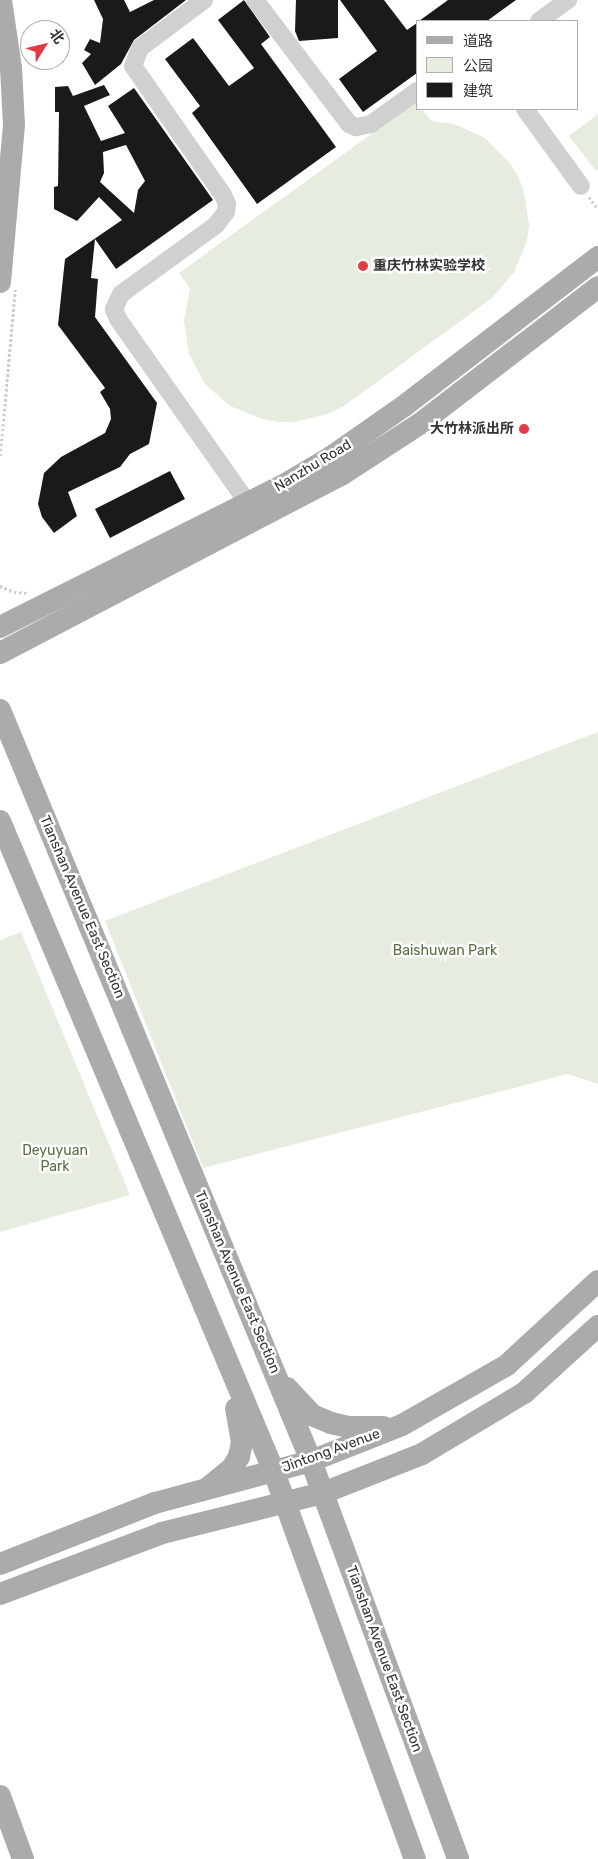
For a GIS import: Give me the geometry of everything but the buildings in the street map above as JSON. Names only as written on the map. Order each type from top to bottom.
[{"type":"main road","points":[[0,282],[14,125],[11,68],[1,0]]},
{"type":"main road","name":"Nanzhu Road","points":[[0,627],[306,472],[367,433],[598,258]]},
{"type":"main road","name":"Nanzhu Road","points":[[0,653],[300,499],[349,470],[420,423],[598,287]]},
{"type":"main road","name":"Tianshan Avenue East Section","points":[[0,710],[311,1461],[458,1859]]},
{"type":"main road","points":[[0,821],[218,1343],[274,1472],[415,1859]]},
{"type":"main road","name":"Jintong Avenue","points":[[0,1564],[155,1503],[311,1461],[402,1425],[506,1365],[598,1281]]},
{"type":"main road","points":[[0,1594],[162,1533],[286,1504],[323,1493],[422,1454],[524,1394],[598,1326]]},
{"type":"main road","points":[[202,1491],[232,1468],[242,1442],[218,1343]]},
{"type":"main road","points":[[270,1360],[298,1402],[312,1415],[349,1428],[402,1425]]},
{"type":"main road","points":[[0,1796],[23,1859]]},
{"type":"lane","points":[[204,0],[140,48],[133,66],[223,195],[227,204],[226,212],[216,225],[121,294],[114,310],[118,319],[248,503]]},
{"type":"lane","points":[[255,0],[348,124],[356,127],[371,124],[416,91]]},
{"type":"lane","points":[[540,20],[568,0]]},
{"type":"lane","points":[[526,110],[581,186]]},
{"type":"path","points":[[0,586],[14,592],[33,592]]},
{"type":"green space","points":[[416,102],[416,110],[423,110],[431,121],[454,124],[485,138],[509,162],[518,176],[524,192],[529,225],[527,241],[514,272],[492,298],[344,406],[327,414],[295,422],[278,422],[262,419],[230,406],[205,384],[189,354],[184,321],[190,288],[179,273]]},
{"type":"green space","points":[[598,114],[598,169],[596,171],[569,136]]},
{"type":"green space","name":"Baishuwan Park","points":[[598,732],[598,1084],[568,1074],[203,1168],[105,921]]},
{"type":"green space","name":"Deyuyuan Park","points":[[21,932],[130,1195],[0,1232],[0,940]]},
{"type":"place","name":"重庆竹林实验学校","points":[[363,266]]},
{"type":"place","name":"大竹林派出所","points":[[524,429]]}]
